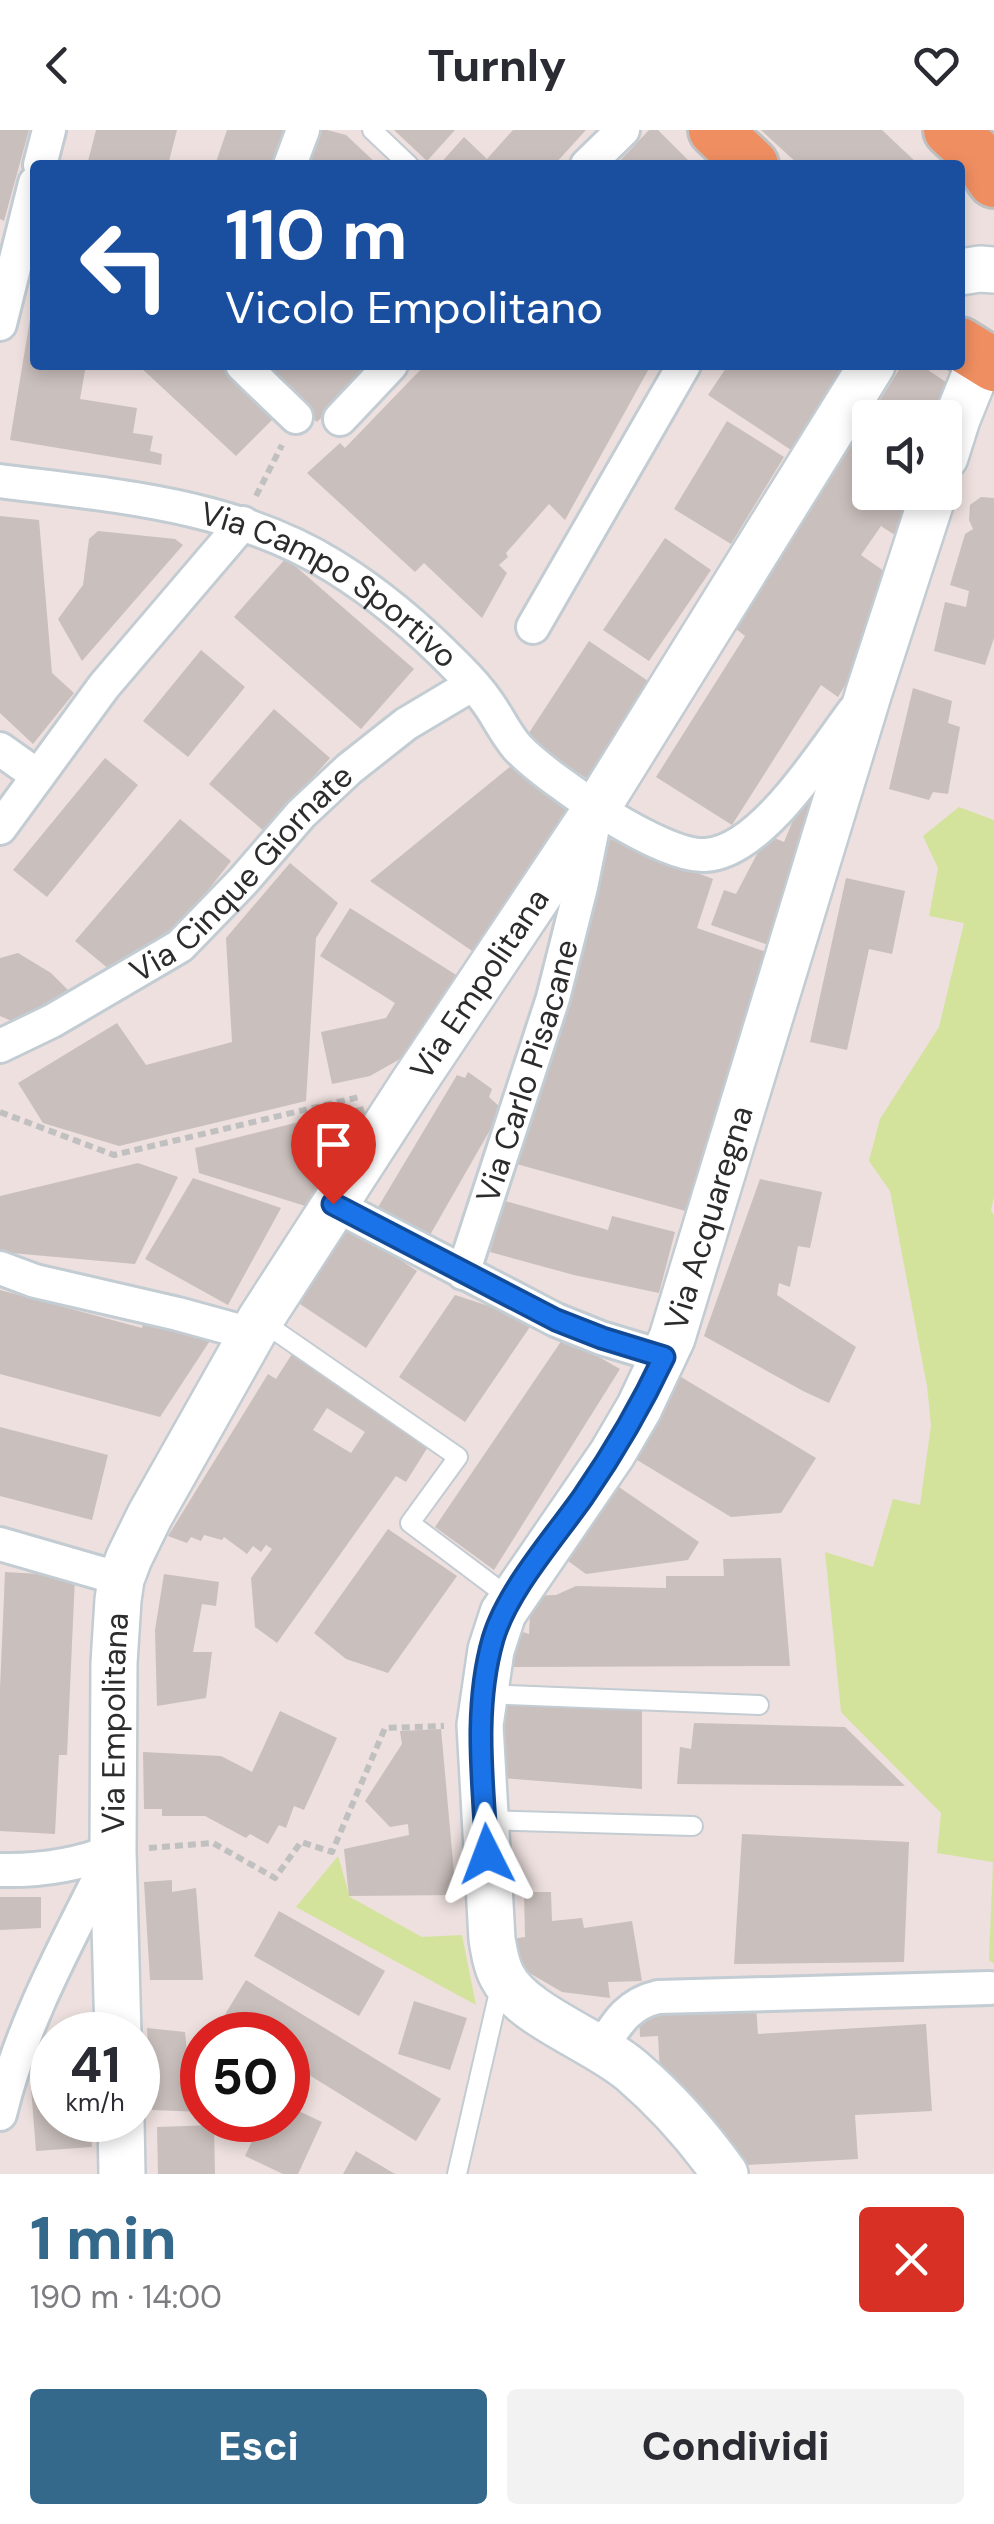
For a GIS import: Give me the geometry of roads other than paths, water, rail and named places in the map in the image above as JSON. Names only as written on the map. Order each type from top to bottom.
[{"type":"main road","points":[[715,130],[747,160]]},
{"type":"main road","points":[[965,271],[994,270]]},
{"type":"main road","points":[[962,405],[982,349]]},
{"type":"main road","name":"Via Empolitana","points":[[117,2012],[114,1662],[121,1580],[150,1514],[255,1327],[597,808],[869,370]]},
{"type":"main road","name":"Via Acquaregna","points":[[502,1978],[492,1939],[482,1709],[494,1638],[512,1600],[640,1408],[679,1320],[868,692],[928,510]]},
{"type":"main road","points":[[502,1978],[522,2002],[602,2048],[632,2071],[673,2110],[725,2174]]},
{"type":"main road","points":[[121,2142],[122,2174]]},
{"type":"street","points":[[41,160],[49,130]]},
{"type":"street","points":[[292,160],[303,130]]},
{"type":"street","points":[[593,160],[622,130]]},
{"type":"street","points":[[0,324],[10,237],[30,194]]},
{"type":"street","points":[[247,370],[296,417]]},
{"type":"street","points":[[340,419],[387,370]]},
{"type":"street","points":[[533,627],[681,370]]},
{"type":"street","name":"Via Campo Sportivo","points":[[0,481],[183,507],[243,523],[296,545],[349,576],[406,619],[473,684],[526,756],[597,808],[683,853],[710,856],[759,827],[788,800],[868,692]]},
{"type":"street","points":[[0,828],[104,686],[243,523]]},
{"type":"street","name":"Via Cinque Giornate","points":[[0,1046],[52,1022],[180,946],[301,814],[349,768],[392,734],[473,684]]},
{"type":"street","points":[[0,749],[38,776]]},
{"type":"street","name":"Via Carlo Pisacane","points":[[463,1273],[552,998],[597,808]]},
{"type":"street","points":[[333,1204],[567,1324],[664,1357]]},
{"type":"street","points":[[0,1268],[35,1281],[178,1314],[255,1327]]},
{"type":"street","points":[[0,1544],[121,1580]]},
{"type":"street","points":[[0,1870],[55,1868],[113,1851]]},
{"type":"street","points":[[0,2114],[34,2012],[113,1851]]},
{"type":"street","points":[[602,2048],[622,2016],[638,2004],[658,1997],[990,1988]]},
{"type":"lane","points":[[372,130],[404,160]]},
{"type":"lane","points":[[255,1327],[458,1457],[410,1522],[512,1600]]},
{"type":"lane","points":[[482,1709],[759,1705]]},
{"type":"lane","points":[[485,1820],[693,1826]]},
{"type":"lane","points":[[457,2174],[502,1978]]}]
